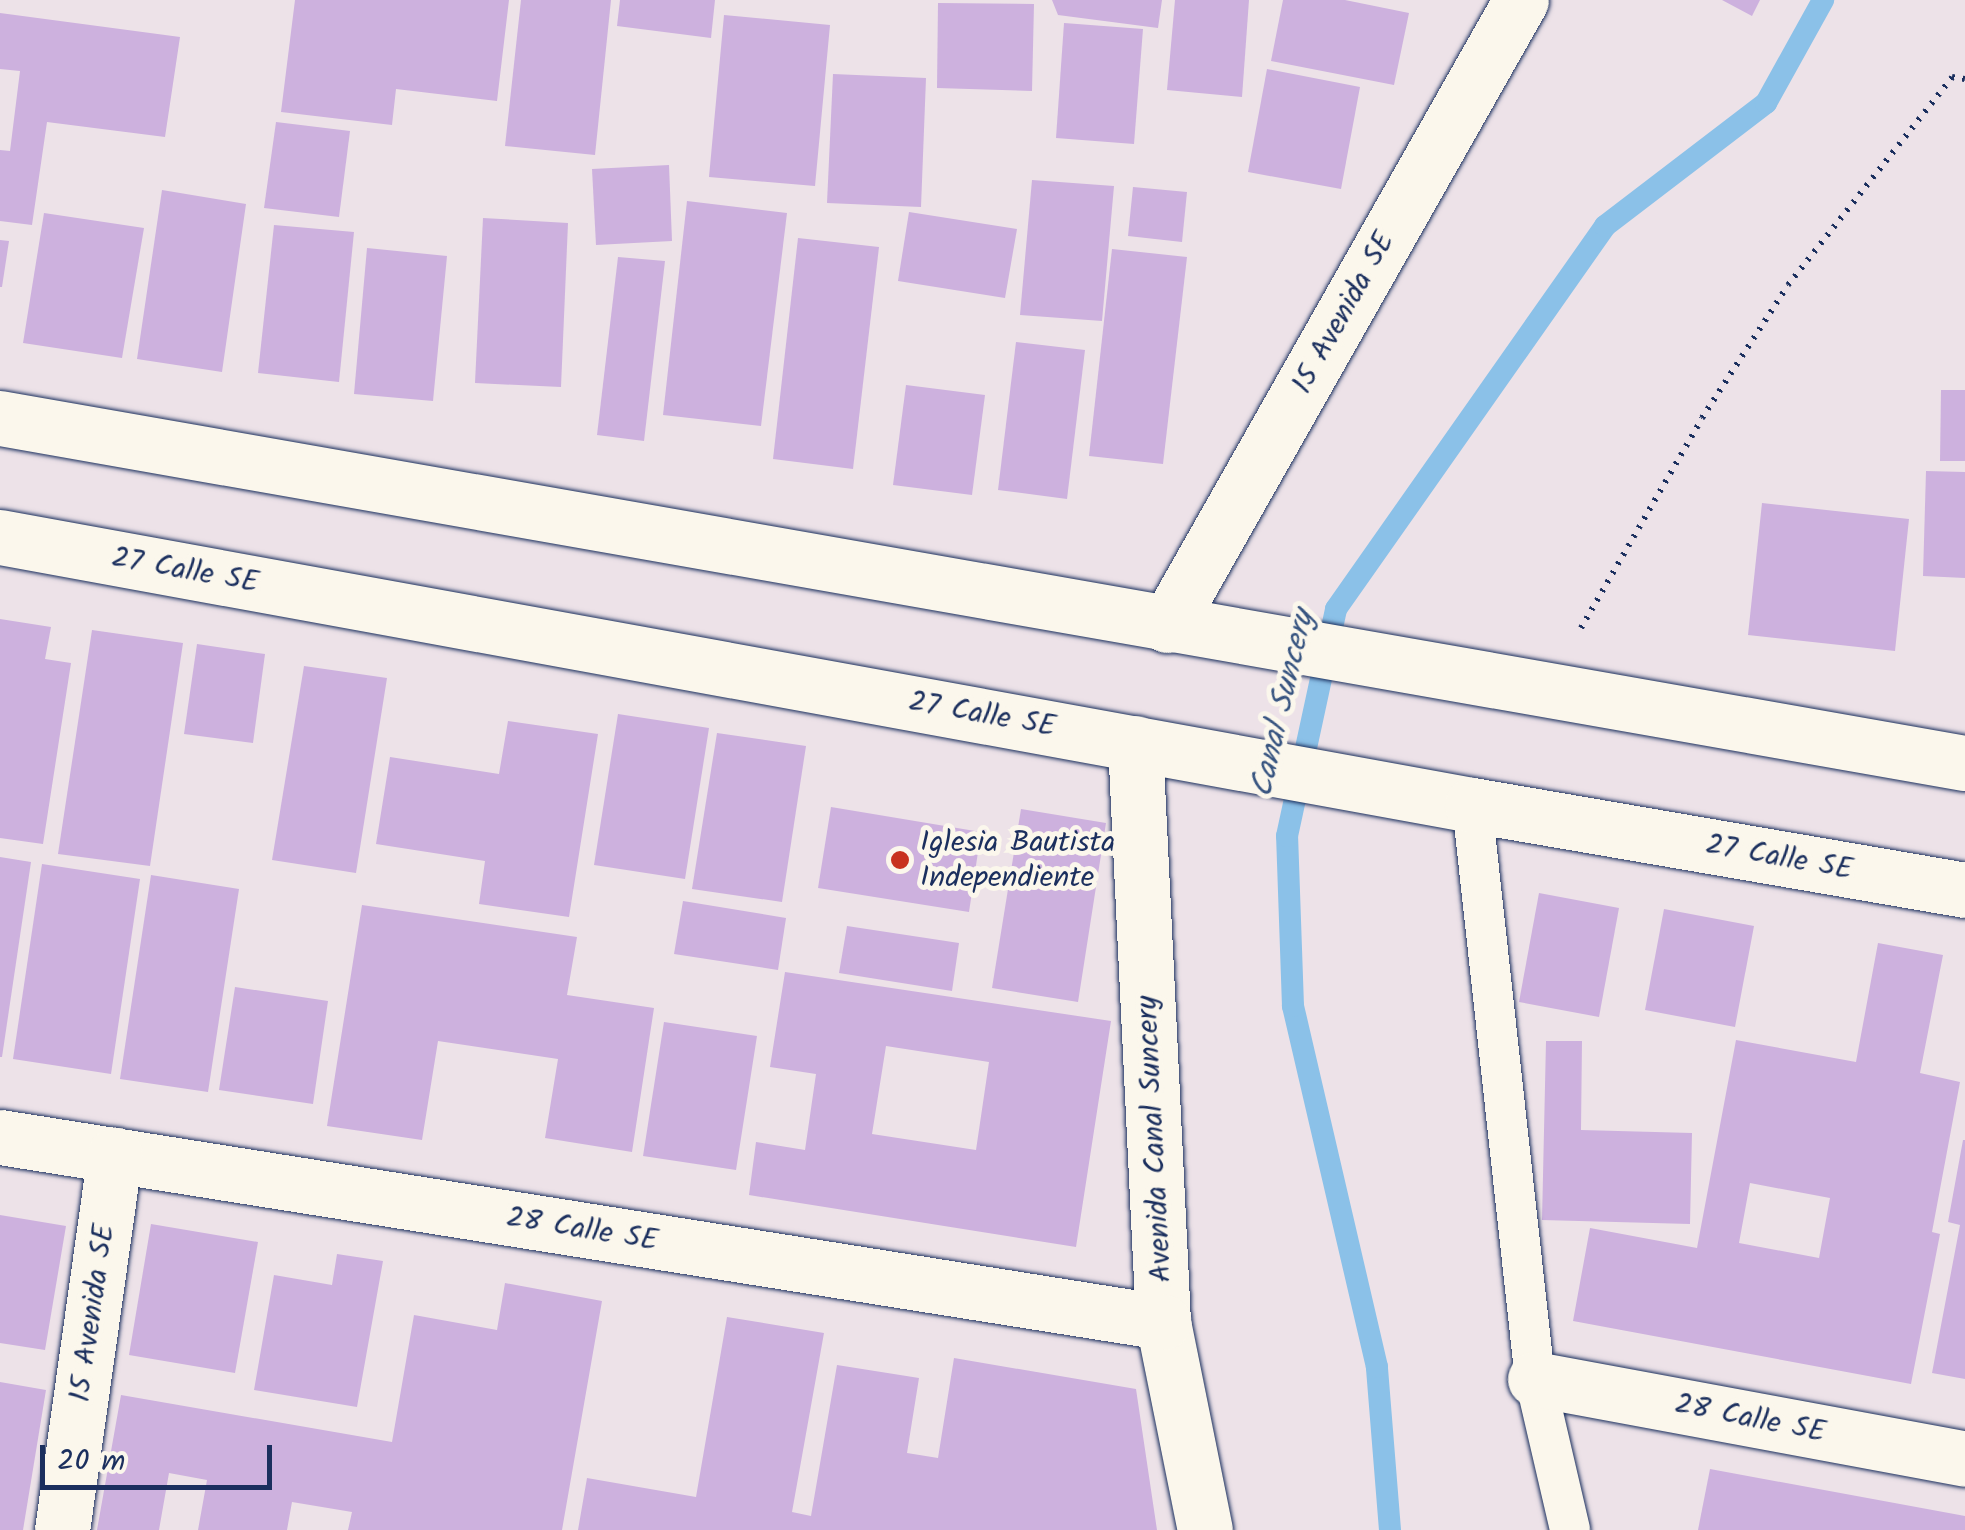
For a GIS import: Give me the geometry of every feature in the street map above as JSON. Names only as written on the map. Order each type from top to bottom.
[{"type":"main road","name":"15 Avenida SE","points":[[1167,625],[1521,0]]},
{"type":"main road","points":[[0,418],[1965,763]]},
{"type":"main road","name":"27 Calle SE","points":[[0,537],[1472,805],[1965,890]]},
{"type":"main road","name":"Avenida Canal Suncery","points":[[1162,748],[1164,1322],[1205,1530]]},
{"type":"main road","name":"28 Calle SE","points":[[0,1137],[1164,1322]]},
{"type":"main road","name":"15 Avenida SE","points":[[62,1530],[115,1156]]},
{"type":"main road","name":"28 Calle SE","points":[[1536,1379],[1965,1459]]},
{"type":"lane","points":[[1472,805],[1536,1379],[1570,1530]]},
{"type":"path","points":[[1545,690],[1702,418],[1788,284],[1952,77],[1965,79]]},
{"type":"building","points":[[295,0],[509,0],[497,101],[396,89],[392,125],[281,112]]},
{"type":"building","points":[[521,0],[611,0],[595,155],[505,146]]},
{"type":"building","points":[[620,0],[715,0],[711,38],[617,26]]},
{"type":"building","points":[[1052,0],[1162,0],[1158,28],[1058,15]]},
{"type":"building","points":[[1175,0],[1249,0],[1242,97],[1167,90]]},
{"type":"building","points":[[1283,0],[1345,0],[1409,13],[1394,85],[1271,61]]},
{"type":"building","points":[[1722,0],[1760,0],[1752,16]]},
{"type":"building","points":[[938,3],[1034,4],[1032,91],[937,88]]},
{"type":"building","points":[[0,13],[180,37],[165,137],[47,122],[32,225],[0,221],[0,150],[10,151],[20,71],[0,69]]},
{"type":"building","points":[[724,15],[830,25],[815,186],[709,177]]},
{"type":"building","points":[[1064,23],[1143,29],[1134,144],[1056,138]]},
{"type":"building","points":[[1267,69],[1360,87],[1341,189],[1248,172]]},
{"type":"building","points":[[833,74],[926,78],[921,207],[827,203]]},
{"type":"building","points":[[276,122],[350,131],[339,217],[264,208]]},
{"type":"building","points":[[669,165],[672,241],[596,245],[592,169]]},
{"type":"building","points":[[1032,180],[1114,186],[1102,321],[1020,315]]},
{"type":"building","points":[[1133,187],[1187,192],[1182,242],[1128,236]]},
{"type":"building","points":[[162,190],[246,204],[222,372],[137,359]]},
{"type":"building","points":[[687,201],[787,213],[761,426],[663,415]]},
{"type":"building","points":[[909,212],[1017,229],[1005,298],[898,281]]},
{"type":"building","points":[[44,213],[144,228],[122,358],[23,343]]},
{"type":"building","points":[[483,218],[568,223],[561,387],[475,383]]},
{"type":"building","points":[[274,225],[354,232],[339,382],[258,373]]},
{"type":"building","points":[[798,238],[879,247],[853,469],[773,459]]},
{"type":"building","points":[[0,240],[9,241],[2,287],[0,287]]},
{"type":"building","points":[[367,248],[447,256],[433,401],[354,394]]},
{"type":"building","points":[[1112,249],[1187,257],[1163,464],[1089,456]]},
{"type":"building","points":[[618,257],[665,261],[644,441],[597,435]]},
{"type":"building","points":[[1016,342],[1085,350],[1067,499],[998,490]]},
{"type":"building","points":[[906,385],[985,395],[972,495],[893,485]]},
{"type":"building","points":[[1941,390],[1965,390],[1965,461],[1940,461]]},
{"type":"building","points":[[1926,471],[1965,472],[1965,578],[1923,576]]},
{"type":"building","points":[[1762,503],[1909,519],[1895,651],[1748,635]]},
{"type":"building","points":[[0,619],[51,627],[45,659],[71,663],[43,844],[0,838]]},
{"type":"building","points":[[92,630],[183,643],[150,866],[58,854]]},
{"type":"building","points":[[197,644],[265,654],[253,743],[184,734]]},
{"type":"building","points":[[304,666],[387,678],[356,873],[272,860]]},
{"type":"building","points":[[618,714],[709,728],[685,879],[594,865]]},
{"type":"building","points":[[508,721],[598,734],[569,917],[479,904],[485,861],[376,844],[390,757],[499,774]]},
{"type":"building","points":[[717,733],[806,746],[782,902],[692,889]]},
{"type":"building","name":"Iglesia Bautista Independiente","points":[[831,807],[981,832],[969,912],[818,888]]},
{"type":"building","points":[[1021,809],[1106,823],[1078,1002],[992,988]]},
{"type":"building","points":[[0,857],[31,862],[2,1057],[0,1057]]},
{"type":"building","points":[[42,864],[140,879],[111,1074],[13,1059]]},
{"type":"building","points":[[151,875],[239,889],[208,1092],[120,1079]]},
{"type":"building","points":[[1539,893],[1619,908],[1599,1017],[1519,1002]]},
{"type":"building","points":[[683,901],[786,918],[778,970],[674,954]]},
{"type":"building","points":[[362,905],[577,937],[567,995],[654,1008],[632,1152],[545,1138],[558,1059],[438,1041],[422,1140],[327,1126]]},
{"type":"building","points":[[1664,909],[1754,926],[1735,1027],[1645,1010]]},
{"type":"building","points":[[847,926],[959,943],[952,991],[839,973]]},
{"type":"building","points":[[1878,943],[1943,955],[1920,1073],[1960,1082],[1932,1232],[1940,1234],[1911,1384],[1573,1321],[1590,1228],[1697,1248],[1736,1040],[1856,1062]],"holes":[[[1750,1183],[1830,1198],[1819,1258],[1739,1243]]]},
{"type":"building","points":[[785,972],[1111,1021],[1076,1247],[749,1195],[756,1142],[805,1150],[816,1074],[770,1067]],"holes":[[[886,1046],[989,1062],[976,1150],[872,1134]]]},
{"type":"building","points":[[235,987],[328,1001],[313,1104],[219,1090]]},
{"type":"building","points":[[664,1022],[757,1036],[736,1170],[643,1156]]},
{"type":"building","points":[[1546,1041],[1582,1041],[1581,1130],[1692,1133],[1690,1224],[1542,1220]]},
{"type":"building","points":[[1963,1140],[1965,1379],[1932,1373],[1960,1225],[1948,1222]]},
{"type":"building","points":[[0,1215],[66,1226],[45,1350],[0,1343]]},
{"type":"building","points":[[151,1224],[258,1242],[235,1373],[129,1355]]},
{"type":"building","points":[[337,1254],[383,1261],[357,1407],[254,1390],[274,1275],[332,1285]]},
{"type":"building","points":[[505,1283],[602,1301],[562,1530],[348,1530],[352,1512],[292,1502],[287,1530],[198,1530],[207,1480],[169,1473],[159,1530],[97,1530],[121,1395],[392,1442],[414,1315],[497,1330]]},
{"type":"building","points":[[727,1317],[824,1333],[792,1512],[811,1516],[837,1365],[919,1378],[907,1453],[938,1458],[954,1358],[1136,1389],[1157,1530],[578,1530],[587,1478],[696,1497]]},
{"type":"building","points":[[0,1382],[46,1390],[23,1530],[0,1530]]},
{"type":"building","points":[[1710,1469],[1965,1516],[1965,1530],[1698,1530]]},
{"type":"waterway","name":"Canal Suncery","points":[[1390,1530],[1377,1367],[1293,1006],[1287,836],[1336,609],[1605,226],[1766,103],[1823,0]]},
{"type":"place","name":"Iglesia Bautista Independiente","points":[[900,860]]}]
